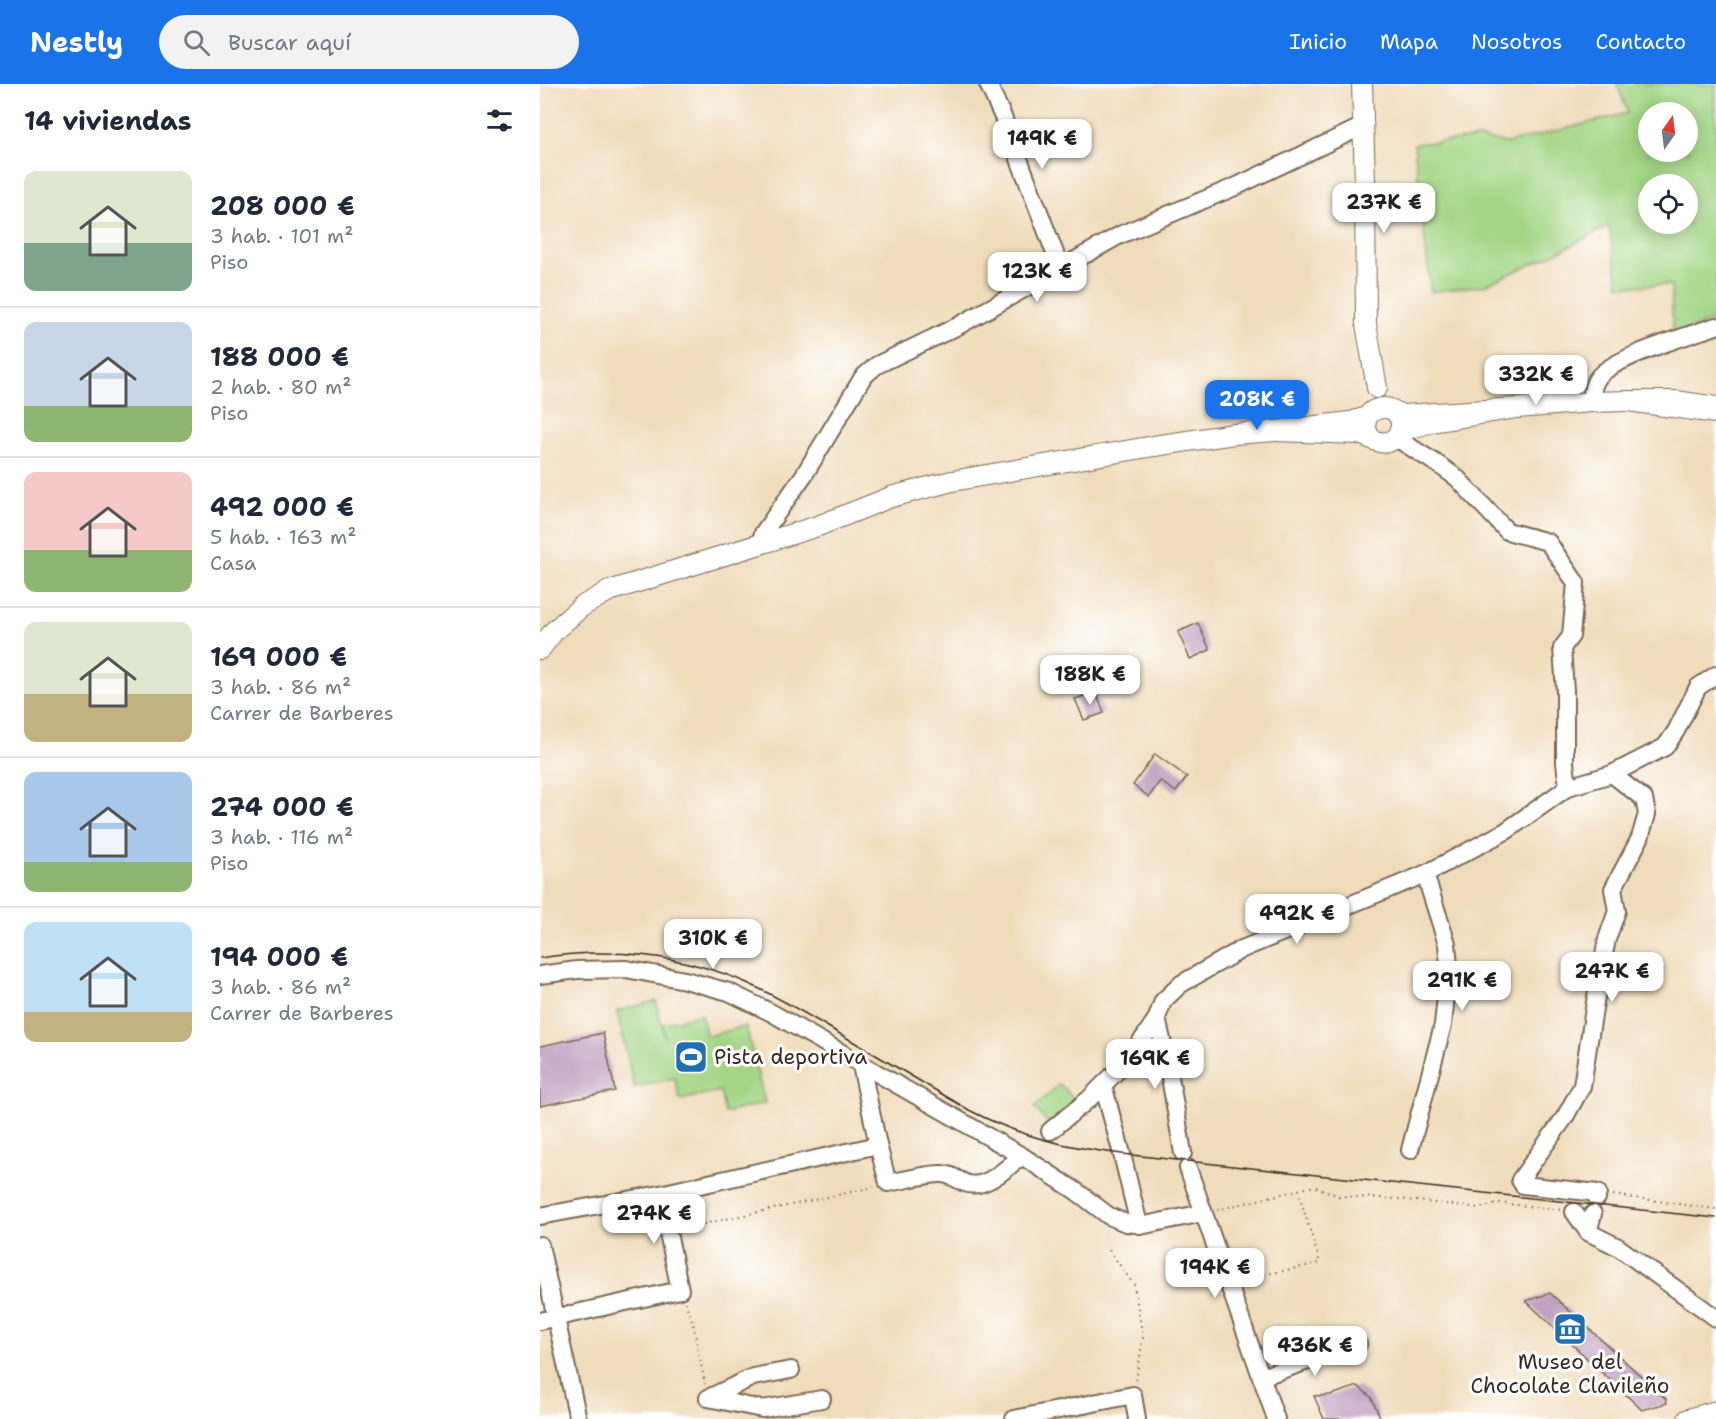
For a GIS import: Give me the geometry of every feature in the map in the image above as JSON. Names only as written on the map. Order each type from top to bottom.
[{"type":"main road","points":[[1362,84],[1366,324],[1384,422]]},
{"type":"main road","points":[[1628,401],[1716,413]]},
{"type":"main road","points":[[540,649],[554,631],[581,607],[609,591],[818,526],[891,497],[952,481],[1234,434],[1350,422],[1432,422],[1517,408],[1592,402],[1676,401],[1716,407]]},
{"type":"main road","points":[[1688,1419],[1716,1411]]},
{"type":"street","points":[[988,84],[1003,117],[1061,269]]},
{"type":"street","points":[[760,544],[763,533],[804,475],[864,377],[877,365],[958,326],[1120,235],[1237,186],[1363,126]]},
{"type":"street","points":[[1592,402],[1592,390],[1596,380],[1604,371],[1630,357],[1716,326]]},
{"type":"street","points":[[1384,422],[1457,478],[1507,531],[1548,542],[1576,583],[1571,636],[1562,648],[1565,691],[1565,764],[1568,787]]},
{"type":"street","points":[[1050,1131],[1089,1100],[1137,1048],[1157,1018],[1163,1001],[1181,984],[1242,949],[1425,874],[1506,831],[1568,787],[1612,774],[1665,747],[1676,731],[1698,687],[1716,675]]},
{"type":"street","points":[[1588,1232],[1596,1202],[1523,1185],[1520,1180],[1565,1117],[1582,1086],[1607,939],[1617,911],[1613,889],[1640,838],[1647,814],[1644,799],[1612,774]]},
{"type":"street","points":[[1410,1150],[1443,1025],[1449,966],[1447,944],[1425,874]]},
{"type":"street","points":[[540,975],[578,970],[626,969],[686,980],[729,992],[772,1013],[1022,1156],[1076,1191],[1109,1216],[1126,1223],[1145,1226],[1203,1213]]},
{"type":"street","points":[[1157,1018],[1186,1161],[1276,1419]]},
{"type":"street","points":[[861,1065],[888,1184],[940,1173],[975,1185],[989,1180],[1022,1156]]},
{"type":"street","points":[[1103,1085],[1139,1225]]},
{"type":"street","points":[[540,1216],[660,1194],[878,1145]]},
{"type":"street","points":[[548,1319],[680,1290],[660,1194]]},
{"type":"street","points":[[1574,1212],[1588,1232],[1618,1247],[1716,1318]]},
{"type":"street","points":[[540,1245],[548,1319],[578,1419]]},
{"type":"street","points":[[1261,1377],[1358,1344]]},
{"type":"street","points":[[708,1398],[753,1377],[791,1370]]},
{"type":"street","points":[[1014,1419],[1133,1395],[1137,1419]]},
{"type":"street","points":[[708,1398],[762,1409],[822,1399]]},
{"type":"path","points":[[669,1232],[888,1184]]},
{"type":"path","points":[[1203,1213],[1314,1186],[1339,1196],[1399,1199],[1480,1208],[1500,1203],[1574,1212]]},
{"type":"path","points":[[1230,1288],[1254,1277],[1320,1263],[1298,1191]]},
{"type":"path","points":[[1596,1202],[1716,1209]]},
{"type":"path","points":[[1109,1250],[1134,1285],[1142,1327],[1143,1338],[1133,1395]]},
{"type":"path","points":[[680,1290],[693,1323],[708,1398]]},
{"type":"green space","points":[[1617,84],[1716,84],[1716,319],[1673,336],[1671,285],[1619,286],[1609,226],[1485,285],[1431,292],[1414,144],[1479,138],[1507,143],[1628,113]]},
{"type":"green space","points":[[656,1001],[665,1038],[663,1024],[701,1014],[707,1036],[746,1026],[765,1103],[725,1113],[720,1091],[680,1100],[675,1078],[634,1087],[617,1011]]},
{"type":"green space","points":[[1060,1084],[1075,1101],[1049,1124],[1034,1107]]},
{"type":"building","points":[[1198,623],[1210,650],[1190,659],[1178,632]]},
{"type":"building","points":[[1096,692],[1104,713],[1084,720],[1075,699]]},
{"type":"building","points":[[1155,754],[1187,777],[1176,792],[1160,781],[1149,797],[1133,785]]},
{"type":"building","points":[[603,1033],[615,1091],[540,1106],[540,1046]]},
{"type":"building","points":[[1550,1293],[1666,1399],[1667,1403],[1642,1410],[1526,1301]]},
{"type":"building","points":[[1358,1386],[1371,1397],[1381,1419],[1324,1419],[1314,1396],[1331,1395]]},
{"type":"tram line","points":[[540,958],[619,953],[671,959],[722,973],[785,1002],[969,1110],[1025,1134],[1062,1144],[1122,1154],[1716,1218]]},
{"type":"place","name":"Pista deportiva","points":[[691,1057]]},
{"type":"place","name":"Museo del Chocolate Clavileño","points":[[1570,1329]]}]
